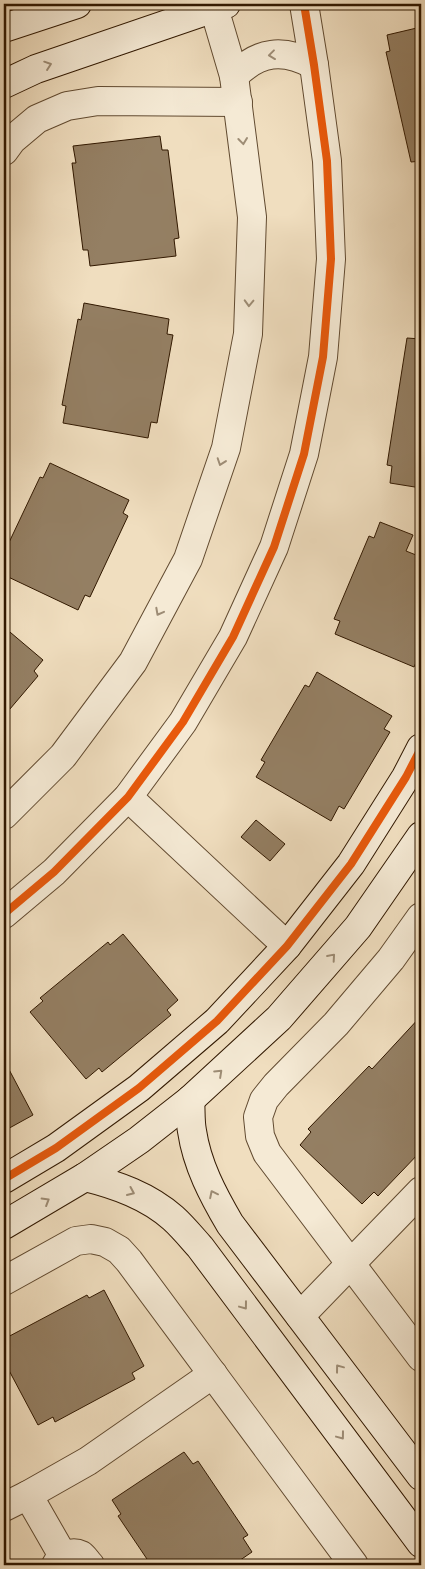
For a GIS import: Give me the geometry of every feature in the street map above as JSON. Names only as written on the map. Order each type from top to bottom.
[{"type":"street","points":[[4,28],[78,4]]},
{"type":"street","points":[[4,914],[54,872],[128,797],[183,722],[233,637],[274,547],[304,454],[322,357],[331,259],[327,161],[304,4]]},
{"type":"street","points":[[4,84],[36,69],[220,6],[236,89],[252,217],[248,334],[226,448],[188,559],[133,662],[63,756],[4,815]]},
{"type":"street","points":[[236,89],[244,66],[257,58],[272,54],[287,54],[302,58],[314,66]]},
{"type":"street","points":[[4,152],[12,140],[37,119],[66,106],[98,101],[236,89]]},
{"type":"street","points":[[4,1179],[56,1148],[139,1088],[217,1021],[288,946],[351,864],[406,777],[421,748]]},
{"type":"street","points":[[128,797],[288,946]]},
{"type":"street","points":[[4,1225],[85,1177],[138,1140],[190,1100],[279,1018],[358,927],[421,836]]},
{"type":"street","points":[[421,917],[391,959],[336,1024],[276,1085],[264,1100],[258,1117],[260,1136],[267,1153],[421,1357]]},
{"type":"street","points":[[190,1100],[192,1131],[200,1163],[213,1194],[230,1224],[421,1476]]},
{"type":"street","points":[[85,1177],[115,1184],[146,1198],[173,1218],[200,1247],[421,1543]]},
{"type":"street","points":[[300,1316],[421,1191]]},
{"type":"street","points":[[200,1247],[230,1224]]},
{"type":"street","points":[[4,1281],[76,1241],[91,1239],[105,1242],[119,1250],[354,1565]]},
{"type":"street","points":[[4,1507],[88,1461],[213,1374]]},
{"type":"street","points":[[28,1495],[59,1561],[72,1554],[82,1556],[90,1565]]},
{"type":"building","points":[[421,27],[421,161],[411,162],[386,52],[390,51],[387,35]]},
{"type":"building","points":[[160,136],[162,150],[168,150],[179,238],[174,239],[176,256],[90,266],[88,250],[83,250],[72,163],[76,163],[73,146]]},
{"type":"building","points":[[84,303],[169,319],[167,334],[173,335],[157,423],[151,422],[148,438],[63,423],[66,406],[62,405],[78,319],[81,320]]},
{"type":"building","points":[[407,338],[421,339],[421,488],[390,483],[392,466],[387,465]]},
{"type":"building","points":[[50,463],[129,500],[123,513],[128,516],[90,597],[85,595],[78,610],[4,575],[4,553],[40,477],[43,478]]},
{"type":"building","points":[[380,522],[413,535],[406,551],[421,557],[421,652],[414,667],[335,634],[340,621],[334,619],[369,536],[374,538]]},
{"type":"building","points":[[4,627],[43,660],[34,671],[38,676],[4,716]]},
{"type":"building","points":[[317,672],[392,716],[384,729],[390,732],[344,809],[339,806],[331,821],[256,777],[265,762],[261,760],[305,685],[309,687]]},
{"type":"building","points":[[256,820],[285,844],[270,861],[241,837]]},
{"type":"building","points":[[123,934],[178,1000],[167,1010],[171,1015],[102,1072],[99,1068],[86,1079],[30,1012],[43,1001],[40,998],[108,942],[110,945]]},
{"type":"building","points":[[421,1016],[421,1151],[378,1196],[374,1192],[362,1204],[300,1145],[311,1132],[308,1129],[369,1066],[372,1069]]},
{"type":"building","points":[[4,1060],[33,1115],[4,1131]]},
{"type":"building","points":[[104,1290],[144,1366],[132,1373],[135,1379],[55,1422],[53,1417],[38,1425],[4,1361],[4,1339],[87,1295],[89,1298]]},
{"type":"building","points":[[184,1452],[193,1464],[198,1461],[248,1535],[243,1538],[252,1552],[233,1565],[151,1565],[118,1516],[121,1514],[112,1500]]},
{"type":"cycle path","points":[[4,914],[54,872],[128,797],[183,722],[233,637],[274,547],[304,454],[323,357],[331,259],[327,161],[304,4]]},
{"type":"cycle path","points":[[4,1179],[56,1148],[139,1088],[217,1021],[287,946],[351,864],[406,777],[421,748]]}]
